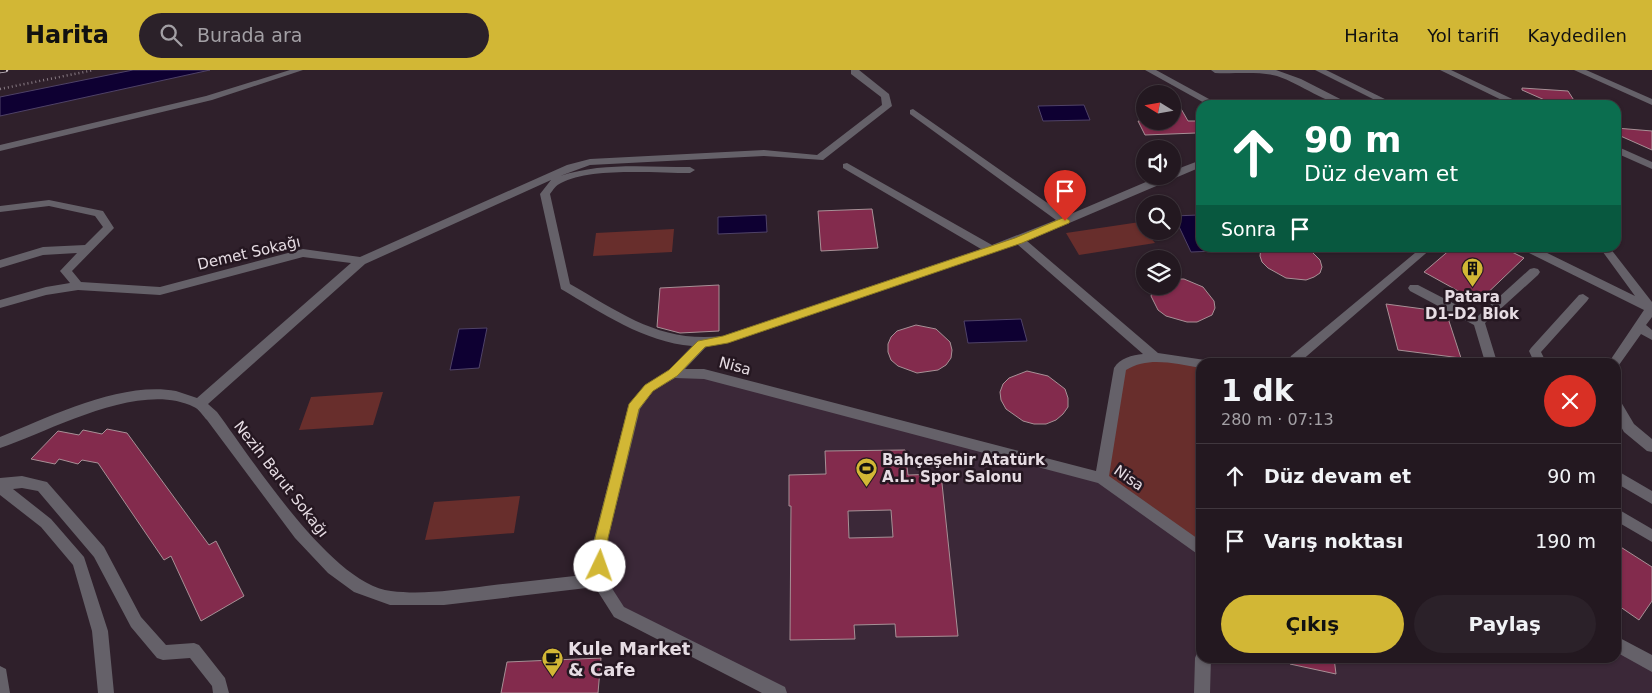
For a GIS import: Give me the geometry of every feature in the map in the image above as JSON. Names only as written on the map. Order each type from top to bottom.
[{"type":"street","points":[[0,148],[209,98],[299,70]]},
{"type":"street","points":[[198,404],[361,261],[572,166],[590,162],[764,153],[820,158],[887,106],[886,96],[854,72],[855,70]]},
{"type":"street","points":[[1149,70],[1206,100]]},
{"type":"street","points":[[1215,70],[1255,70],[1276,73],[1298,81],[1337,100]]},
{"type":"street","points":[[1319,70],[1382,100]]},
{"type":"street","points":[[1444,70],[1509,100]]},
{"type":"street","points":[[1578,70],[1652,102]]},
{"type":"street","points":[[913,112],[1065,221]]},
{"type":"street","points":[[1621,152],[1652,166]]},
{"type":"street","points":[[1181,172],[1196,165]]},
{"type":"street","points":[[847,166],[992,250]]},
{"type":"street","points":[[690,170],[582,174],[558,180],[551,185],[545,194],[565,286],[654,335],[683,342],[702,344],[724,340],[992,250],[1150,185]]},
{"type":"street","points":[[0,209],[49,203],[99,213],[109,228],[66,271],[78,286]]},
{"type":"street","points":[[1019,240],[1155,357]]},
{"type":"street","points":[[0,264],[43,252],[88,249]]},
{"type":"street","points":[[1296,358],[1423,252]]},
{"type":"street","points":[[1537,252],[1651,309]]},
{"type":"street","points":[[1609,252],[1651,309]]},
{"type":"street","name":"Demet Sokağı","points":[[0,304],[46,291],[78,286],[160,291],[303,253],[361,261]]},
{"type":"street","points":[[1478,322],[1534,272]]},
{"type":"street","points":[[1414,288],[1478,322],[1489,358]]},
{"type":"street","points":[[1538,358],[1535,351],[1582,298]]},
{"type":"street","points":[[1618,358],[1651,309]]},
{"type":"street","points":[[1639,326],[1652,336]]},
{"type":"street","points":[[702,344],[673,373],[649,388],[634,407],[601,538],[599,580],[619,612],[779,693]]},
{"type":"street","points":[[1102,478],[1120,368],[1134,359],[1155,357],[1196,362]]},
{"type":"street","name":"Nisa","points":[[673,373],[704,374],[1059,469],[1102,478],[1196,545]]},
{"type":"street","name":"Nezih Barut Sokağı","points":[[0,443],[97,404],[153,395],[177,398],[198,404],[212,416],[300,534],[332,568],[358,587],[390,598],[444,598],[599,580]]},
{"type":"street","points":[[1621,414],[1629,428],[1652,448]]},
{"type":"street","points":[[1621,479],[1652,498]]},
{"type":"street","points":[[0,484],[22,482],[42,486],[99,552],[136,622],[163,653],[194,650],[219,683],[221,693]]},
{"type":"street","points":[[0,488],[12,495],[46,523],[80,562],[100,631],[106,693]]},
{"type":"street","points":[[1621,517],[1652,536]]},
{"type":"street","points":[[1621,646],[1652,664]]},
{"type":"street","points":[[1202,693],[1203,663]]},
{"type":"street","points":[[0,674],[2,693]]},
{"type":"path","points":[[0,89],[94,70]]},
{"type":"shaded area","points":[[133,70],[210,70],[0,116],[0,97]]},
{"type":"shaded area","points":[[1084,105],[1090,120],[1043,121],[1038,106]]},
{"type":"shaded area","points":[[766,215],[767,232],[718,234],[718,217]]},
{"type":"shaded area","points":[[1196,215],[1196,252],[1191,252],[1181,231],[1181,216]]},
{"type":"shaded area","points":[[1136,223],[1136,240],[1152,240],[1155,243],[1079,255],[1066,233]]},
{"type":"shaded area","points":[[674,229],[672,252],[593,256],[596,233]]},
{"type":"shaded area","points":[[1021,319],[1027,341],[968,343],[964,321]]},
{"type":"shaded area","points":[[487,328],[479,368],[450,370],[459,329]]},
{"type":"shaded area","points":[[1155,357],[1196,362],[1196,545],[1102,478],[1120,368]]},
{"type":"shaded area","points":[[673,373],[704,374],[1102,478],[1196,545],[1196,663],[1621,663],[1621,646],[1652,664],[1652,693],[779,693],[619,612],[599,580],[634,407]]},
{"type":"shaded area","points":[[383,392],[373,425],[299,430],[311,397]]},
{"type":"shaded area","points":[[520,496],[514,533],[425,540],[434,502]]},
{"type":"building","points":[[1522,88],[1568,91],[1574,100],[1545,100],[1522,90]]},
{"type":"building","points":[[1181,109],[1188,121],[1196,121],[1196,133],[1145,135],[1142,130],[1181,130]]},
{"type":"building","points":[[1621,128],[1652,131],[1652,150],[1621,136]]},
{"type":"building","points":[[872,209],[878,248],[821,251],[818,211]]},
{"type":"building","points":[[1260,252],[1312,252],[1320,260],[1322,267],[1320,273],[1306,280],[1286,278],[1268,268],[1262,262]]},
{"type":"building","name":"Patara D1-D2 Blok","points":[[1447,252],[1512,252],[1524,258],[1478,302],[1424,272]]},
{"type":"building","points":[[1181,279],[1184,279],[1203,287],[1214,301],[1215,308],[1212,315],[1197,322],[1187,322],[1166,316],[1158,310],[1151,296],[1181,295]]},
{"type":"building","points":[[719,285],[719,331],[680,333],[657,327],[660,288]]},
{"type":"building","points":[[1386,304],[1446,312],[1461,358],[1398,350]]},
{"type":"building","points":[[916,325],[936,329],[950,342],[951,358],[946,365],[938,370],[917,373],[898,366],[891,360],[888,344],[891,337],[897,331]]},
{"type":"building","points":[[1027,371],[1048,376],[1065,389],[1068,407],[1056,420],[1046,424],[1034,424],[1023,421],[1006,409],[1001,400],[1000,392],[1003,384],[1009,378]]},
{"type":"building","points":[[107,429],[127,433],[209,545],[216,541],[244,596],[201,621],[171,556],[164,560],[98,463],[82,460],[78,464],[59,459],[55,464],[31,459],[58,431],[79,435],[83,430],[102,434]]},
{"type":"building","points":[[905,450],[908,475],[941,474],[958,636],[896,637],[895,624],[854,625],[855,639],[790,640],[791,506],[789,506],[789,475],[826,474],[825,451]],"holes":[[[891,510],[893,537],[849,538],[848,511]]]},
{"type":"building","points":[[1621,547],[1652,567],[1652,601],[1639,620],[1621,607]]},
{"type":"building","name":"Kule Market & Cafe","points":[[601,658],[598,693],[501,693],[507,662]]},
{"type":"building","points":[[1335,663],[1336,674],[1290,664]]},
{"type":"railway","points":[[0,71],[6,70]]},
{"type":"place","name":"Patara D1-D2 Blok","points":[[1472,287]]},
{"type":"place","name":"Bahçeşehir Atatürk A.L. Spor Salonu","points":[[866,488]]},
{"type":"place","name":"Kule Market & Cafe","points":[[552,678]]},
{"type":"route","points":[[600,566],[601,538],[634,407],[649,388],[673,373],[702,344],[724,340],[974,256],[1065,221]]}]
